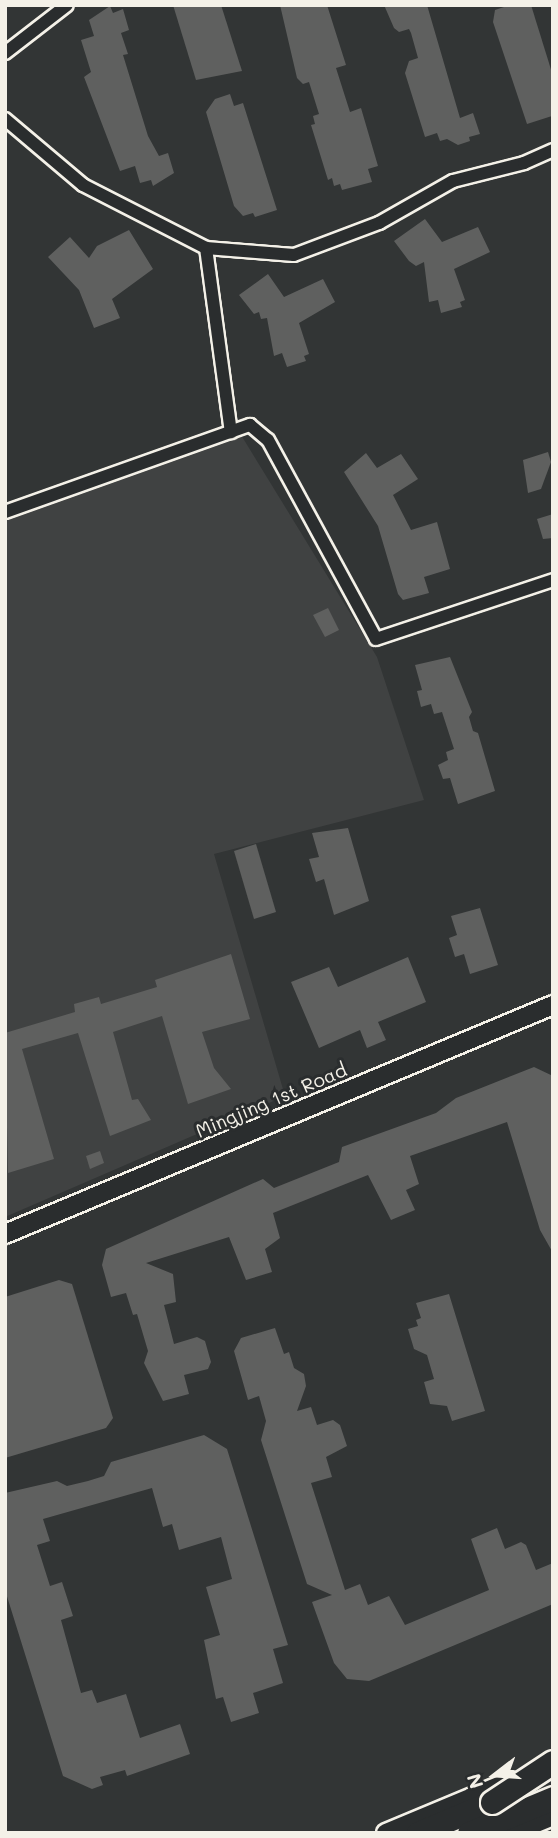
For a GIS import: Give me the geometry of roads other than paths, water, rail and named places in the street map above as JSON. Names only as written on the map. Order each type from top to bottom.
[{"type":"highway","points":[[492,1802],[553,1763]]},
{"type":"highway","points":[[418,1833],[553,1776]]},
{"type":"highway","points":[[469,1833],[553,1798]]},
{"type":"street","points":[[5,53],[67,5]]},
{"type":"street","points":[[5,119],[83,185],[206,247],[294,255],[379,223],[453,181],[524,163],[553,150]]},
{"type":"street","points":[[206,247],[231,432]]},
{"type":"street","points":[[5,512],[250,425],[268,440],[376,639],[553,580]]},
{"type":"street","name":"Mingjing 1st Road","points":[[5,1234],[553,1005]]},
{"type":"street","points":[[386,1833],[553,1763]]},
{"type":"street","points":[[512,1833],[553,1815]]}]
